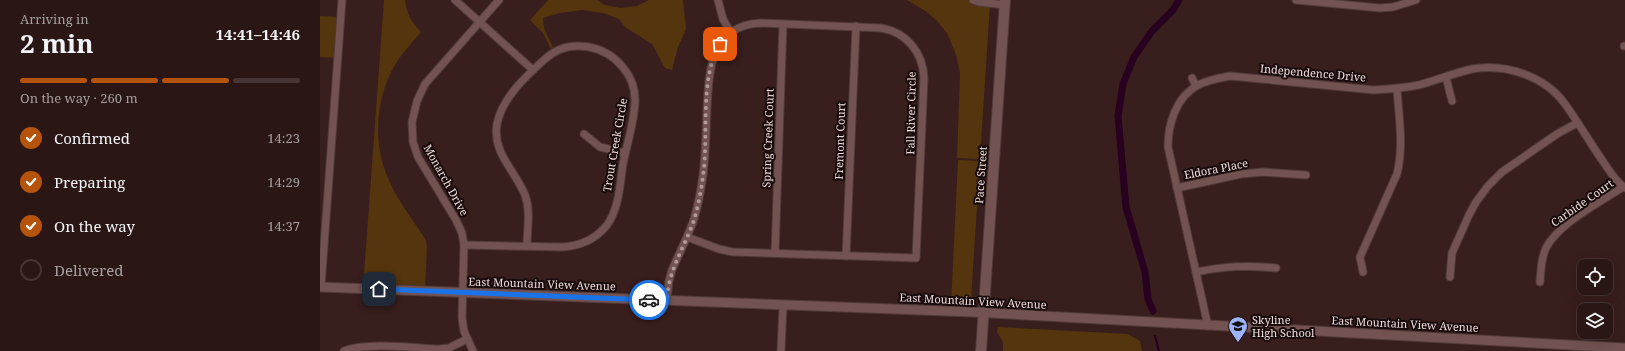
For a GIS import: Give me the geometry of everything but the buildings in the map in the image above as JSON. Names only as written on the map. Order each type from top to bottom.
[{"type":"main road","name":"Pace Street","points":[[981,351],[1005,2]]},
{"type":"street","points":[[320,287],[322,238],[342,0]]},
{"type":"street","points":[[455,0],[533,70]]},
{"type":"street","name":"Monarch Drive","points":[[473,351],[467,339],[462,318],[464,245],[462,233],[456,220],[418,157],[413,142],[412,122],[417,101],[425,84],[499,0]]},
{"type":"street","points":[[718,0],[723,19],[731,33]]},
{"type":"street","points":[[973,0],[979,2],[1005,2]]},
{"type":"street","points":[[1296,0],[1380,8],[1393,7],[1416,0]]},
{"type":"street","name":"Fall River Circle","points":[[667,300],[670,277],[687,236],[694,220],[703,175],[710,67],[716,50],[722,41],[741,27],[752,24],[856,26],[881,28],[893,31],[905,39],[917,53],[924,72],[916,258],[725,251],[687,236]]},
{"type":"street","name":"Spring Creek Court","points":[[775,254],[783,24]]},
{"type":"street","name":"Fremont Court","points":[[846,256],[856,26]]},
{"type":"street","name":"Trout Creek Circle","points":[[464,245],[562,247],[574,246],[588,241],[602,230],[609,221],[614,209],[635,107],[635,97],[629,75],[618,61],[601,50],[587,46],[576,46],[564,48],[554,52],[533,70],[505,102],[498,118],[496,134],[501,154],[522,189],[526,201],[528,212],[526,246]]},
{"type":"street","name":"Independence Drive","points":[[1208,326],[1168,147],[1170,124],[1175,110],[1196,86],[1216,78],[1230,76],[1361,89],[1397,89],[1421,84],[1472,69],[1505,69],[1523,73],[1536,79],[1565,103],[1614,178],[1624,187]]},
{"type":"street","points":[[1446,77],[1452,101]]},
{"type":"street","points":[[1192,78],[1196,86]]},
{"type":"street","points":[[1363,272],[1360,258],[1397,174],[1400,159],[1402,143],[1397,89]]},
{"type":"street","points":[[1450,277],[1452,253],[1469,215],[1476,202],[1488,186],[1502,172],[1557,134],[1577,123]]},
{"type":"street","points":[[584,134],[600,148],[625,153]]},
{"type":"street","name":"Eldora Place","points":[[1178,188],[1241,174],[1263,172],[1306,175]]},
{"type":"street","name":"Carbide Court","points":[[1540,282],[1541,262],[1551,238],[1560,229],[1624,187]]},
{"type":"street","points":[[1196,272],[1220,267],[1245,265],[1276,268]]},
{"type":"street","name":"East Mountain View Avenue","points":[[320,287],[983,313],[1625,348]]},
{"type":"street","points":[[781,351],[783,305]]},
{"type":"street","points":[[344,351],[361,347],[392,349],[442,349],[449,348],[467,339]]},
{"type":"shaded area","points":[[384,0],[405,0],[410,18],[421,32],[396,63],[389,76],[380,104],[378,134],[383,164],[388,178],[401,202],[426,240],[425,291],[363,288]]},
{"type":"shaded area","points":[[548,0],[597,0],[605,5],[620,8],[637,6],[649,0],[683,0],[686,29],[678,47],[672,70],[665,68],[652,44],[625,27],[619,19],[603,13],[582,10],[560,13],[543,18],[544,28],[555,52],[553,53],[543,33],[530,20]]},
{"type":"shaded area","points":[[907,0],[973,0],[990,4],[980,159],[957,158],[960,73],[956,55],[947,33],[927,12]]},
{"type":"shaded area","points":[[320,16],[341,17],[338,58],[320,57]]},
{"type":"shaded area","points":[[958,160],[980,161],[971,300],[964,304],[951,305]]},
{"type":"shaded area","points":[[998,327],[1128,334],[1140,341],[1142,351],[1003,351],[1003,342],[997,332]]},
{"type":"waterway","points":[[1153,311],[1148,299],[1145,272],[1126,207],[1118,116],[1123,84],[1134,57],[1152,31],[1173,10],[1179,0]]},
{"type":"waterway","points":[[1155,336],[1159,351]]},
{"type":"way so far","points":[[649,300],[667,300],[672,270],[694,220],[705,158],[710,67],[716,50],[720,44]]},
{"type":"place","name":"Skyline High School","points":[[1238,343]]},
{"type":"route","points":[[379,289],[649,300]]}]
